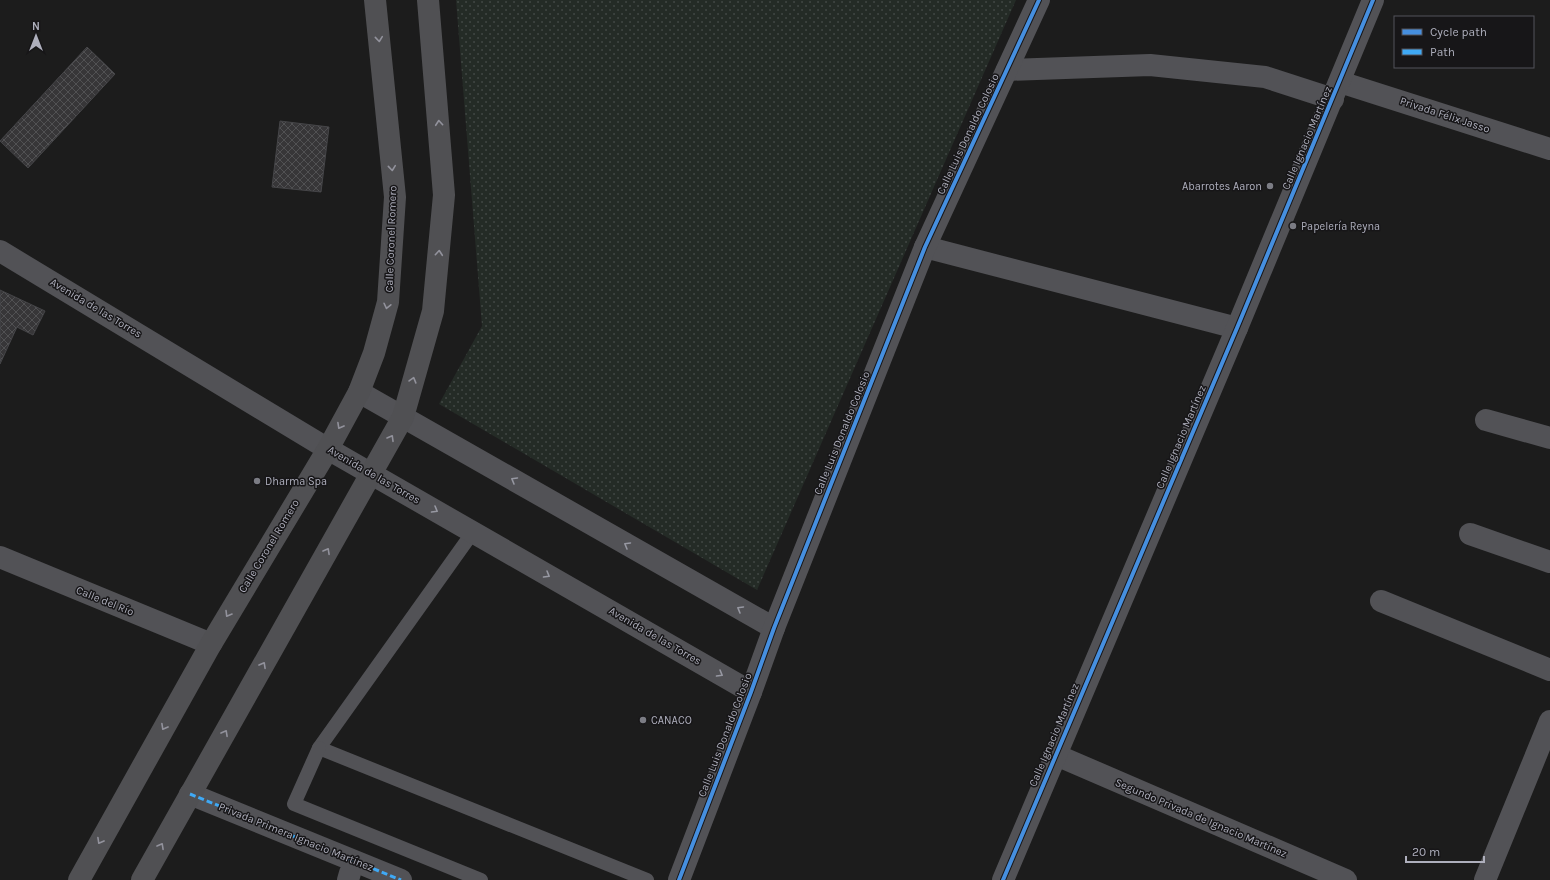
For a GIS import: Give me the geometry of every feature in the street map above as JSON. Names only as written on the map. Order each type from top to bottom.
[{"type":"main road","name":"Calle Coronel Romero","points":[[79,880],[210,644],[328,449],[359,392],[374,353],[388,302],[395,197],[374,0]]},
{"type":"main road","points":[[142,880],[370,473],[403,418],[433,311],[444,195],[428,0]]},
{"type":"street","name":"Calle Luis Donaldo Colosio","points":[[679,880],[774,628],[925,248],[1039,0]]},
{"type":"street","name":"Calle Ignacio Martínez","points":[[1003,880],[1237,328],[1373,0]]},
{"type":"street","name":"Privada Félix Jasso","points":[[1007,70],[1150,65],[1265,77],[1336,91],[1550,149]]},
{"type":"street","points":[[925,248],[1237,328]]},
{"type":"street","name":"Avenida de las Torres","points":[[0,251],[328,449],[751,692]]},
{"type":"street","points":[[359,392],[774,628]]},
{"type":"street","points":[[1486,420],[1550,438]]},
{"type":"street","points":[[1470,534],[1550,562]]},
{"type":"street","name":"Calle del Río","points":[[0,558],[210,644]]},
{"type":"street","points":[[1381,601],[1550,670]]},
{"type":"street","points":[[1485,880],[1550,721]]},
{"type":"street","name":"Segundo Privada de Ignacio Martínez","points":[[1056,755],[1346,880]]},
{"type":"street","name":"Privada Primera Ignacio Martínez","points":[[190,794],[401,880]]},
{"type":"lane","points":[[473,532],[319,748],[294,804],[481,880]]},
{"type":"lane","points":[[319,748],[643,879]]},
{"type":"shaded area","points":[[456,0],[1016,0],[757,590],[439,404],[482,326]]},
{"type":"building","points":[[87,47],[115,74],[28,168],[0,141]]},
{"type":"building","points":[[280,121],[329,127],[321,192],[272,187]]},
{"type":"building","points":[[0,290],[45,311],[33,335],[17,327],[0,364]]},
{"type":"marked path","points":[[190,794],[401,880]]},
{"type":"cycle path","points":[[679,880],[774,628],[925,247],[1039,0]]},
{"type":"cycle path","points":[[1003,880],[1237,328],[1373,0]]},
{"type":"place","name":"Abarrotes Aaron","points":[[1270,186]]},
{"type":"place","name":"Papelería Reyna","points":[[1293,226]]},
{"type":"place","name":"Dharma Spa","points":[[257,481]]},
{"type":"place","name":"CANACO","points":[[643,720]]}]
